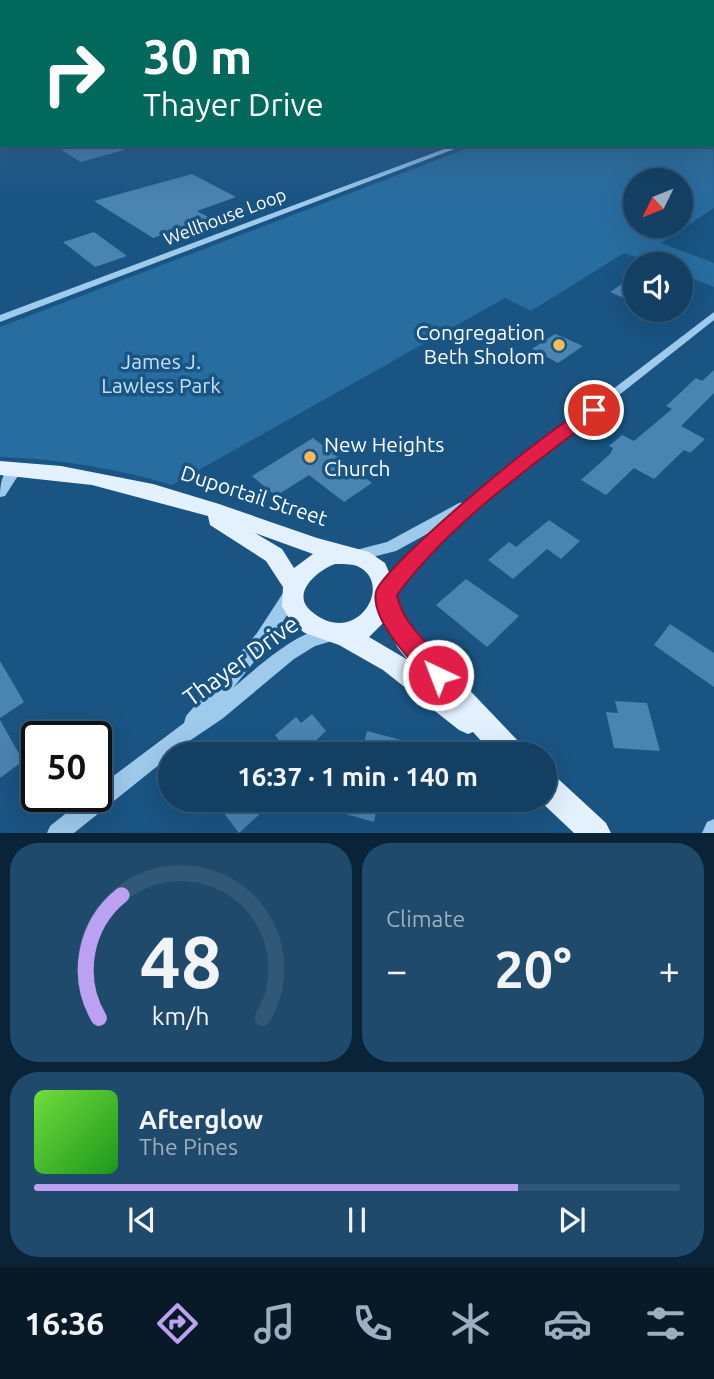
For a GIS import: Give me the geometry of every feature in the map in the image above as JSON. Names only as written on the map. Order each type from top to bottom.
[{"type":"main road","name":"Duportail Street","points":[[8,468],[80,475],[149,492],[217,511],[346,555]]},
{"type":"main road","name":"Duportail Street","points":[[149,492],[213,517],[258,544],[281,562],[293,588]]},
{"type":"main road","points":[[496,742],[392,662],[338,634],[306,622],[298,611],[293,588],[309,565],[321,558],[346,555],[375,568],[383,579],[386,597],[406,640],[499,742]]},
{"type":"main road","points":[[338,634],[365,627],[377,617],[386,597]]},
{"type":"main road","points":[[557,797],[596,833]]},
{"type":"street","name":"Wellhouse Loop","points":[[0,319],[457,147]]},
{"type":"street","points":[[386,597],[406,567],[476,500],[714,316]]},
{"type":"street","points":[[0,492],[8,468]]},
{"type":"street","points":[[346,555],[391,547],[476,500]]},
{"type":"street","name":"Thayer Drive","points":[[179,737],[244,662],[293,588]]},
{"type":"street","name":"Thayer Drive","points":[[57,833],[179,737],[216,713],[298,646],[338,634]]},
{"type":"green space","name":"James J. Lawless Park","points":[[471,147],[713,147],[714,208],[693,222],[693,168],[623,168],[623,238],[669,238],[661,243],[685,252],[623,252],[531,311],[505,298],[172,485],[87,465],[0,457],[0,327]]},
{"type":"green space","name":"James J. Lawless Park","points":[[693,255],[714,263],[714,287],[693,279]]},
{"type":"building","points":[[73,147],[123,147],[124,150],[81,162],[61,150]]},
{"type":"building","points":[[192,174],[236,197],[197,211],[210,218],[153,238],[94,201]]},
{"type":"building","points":[[94,232],[127,256],[95,267],[63,242]]},
{"type":"building","points":[[623,283],[623,298],[610,292]]},
{"type":"building","name":"Congregation Beth Sholom","points":[[555,334],[583,346],[558,363],[532,349]]},
{"type":"building","points":[[714,370],[714,393],[681,426],[705,439],[690,453],[684,450],[654,479],[634,468],[606,495],[581,480],[610,454],[613,448],[609,446],[622,435],[634,441],[672,409],[666,406],[696,378],[702,381]]},
{"type":"building","name":"New Heights Church","points":[[313,438],[372,483],[344,502],[309,475],[276,496],[252,476]]},
{"type":"building","points":[[549,520],[580,541],[561,559],[547,549],[513,579],[488,560],[509,542],[516,547]]},
{"type":"building","points":[[466,579],[519,616],[487,647],[436,605]]},
{"type":"building","points":[[670,624],[714,653],[714,687],[654,645]]},
{"type":"building","points":[[0,661],[24,702],[0,718]]},
{"type":"building","points":[[615,701],[647,703],[660,751],[614,748],[606,712],[618,713]]},
{"type":"building","points":[[312,714],[326,731],[314,742],[280,742],[275,735],[296,717],[301,723]]},
{"type":"building","points":[[0,720],[21,757],[21,762],[0,778]]},
{"type":"building","points":[[367,731],[409,742],[364,742]]},
{"type":"building","points":[[223,812],[262,812],[239,833]]},
{"type":"building","points":[[346,812],[376,812],[374,822]]},
{"type":"place","name":"Congregation Beth Sholom","points":[[559,345]]},
{"type":"place","name":"New Heights Church","points":[[310,457]]},
{"type":"route","points":[[438,675],[400,632],[385,601],[386,593],[406,567],[476,500],[594,410]]}]
